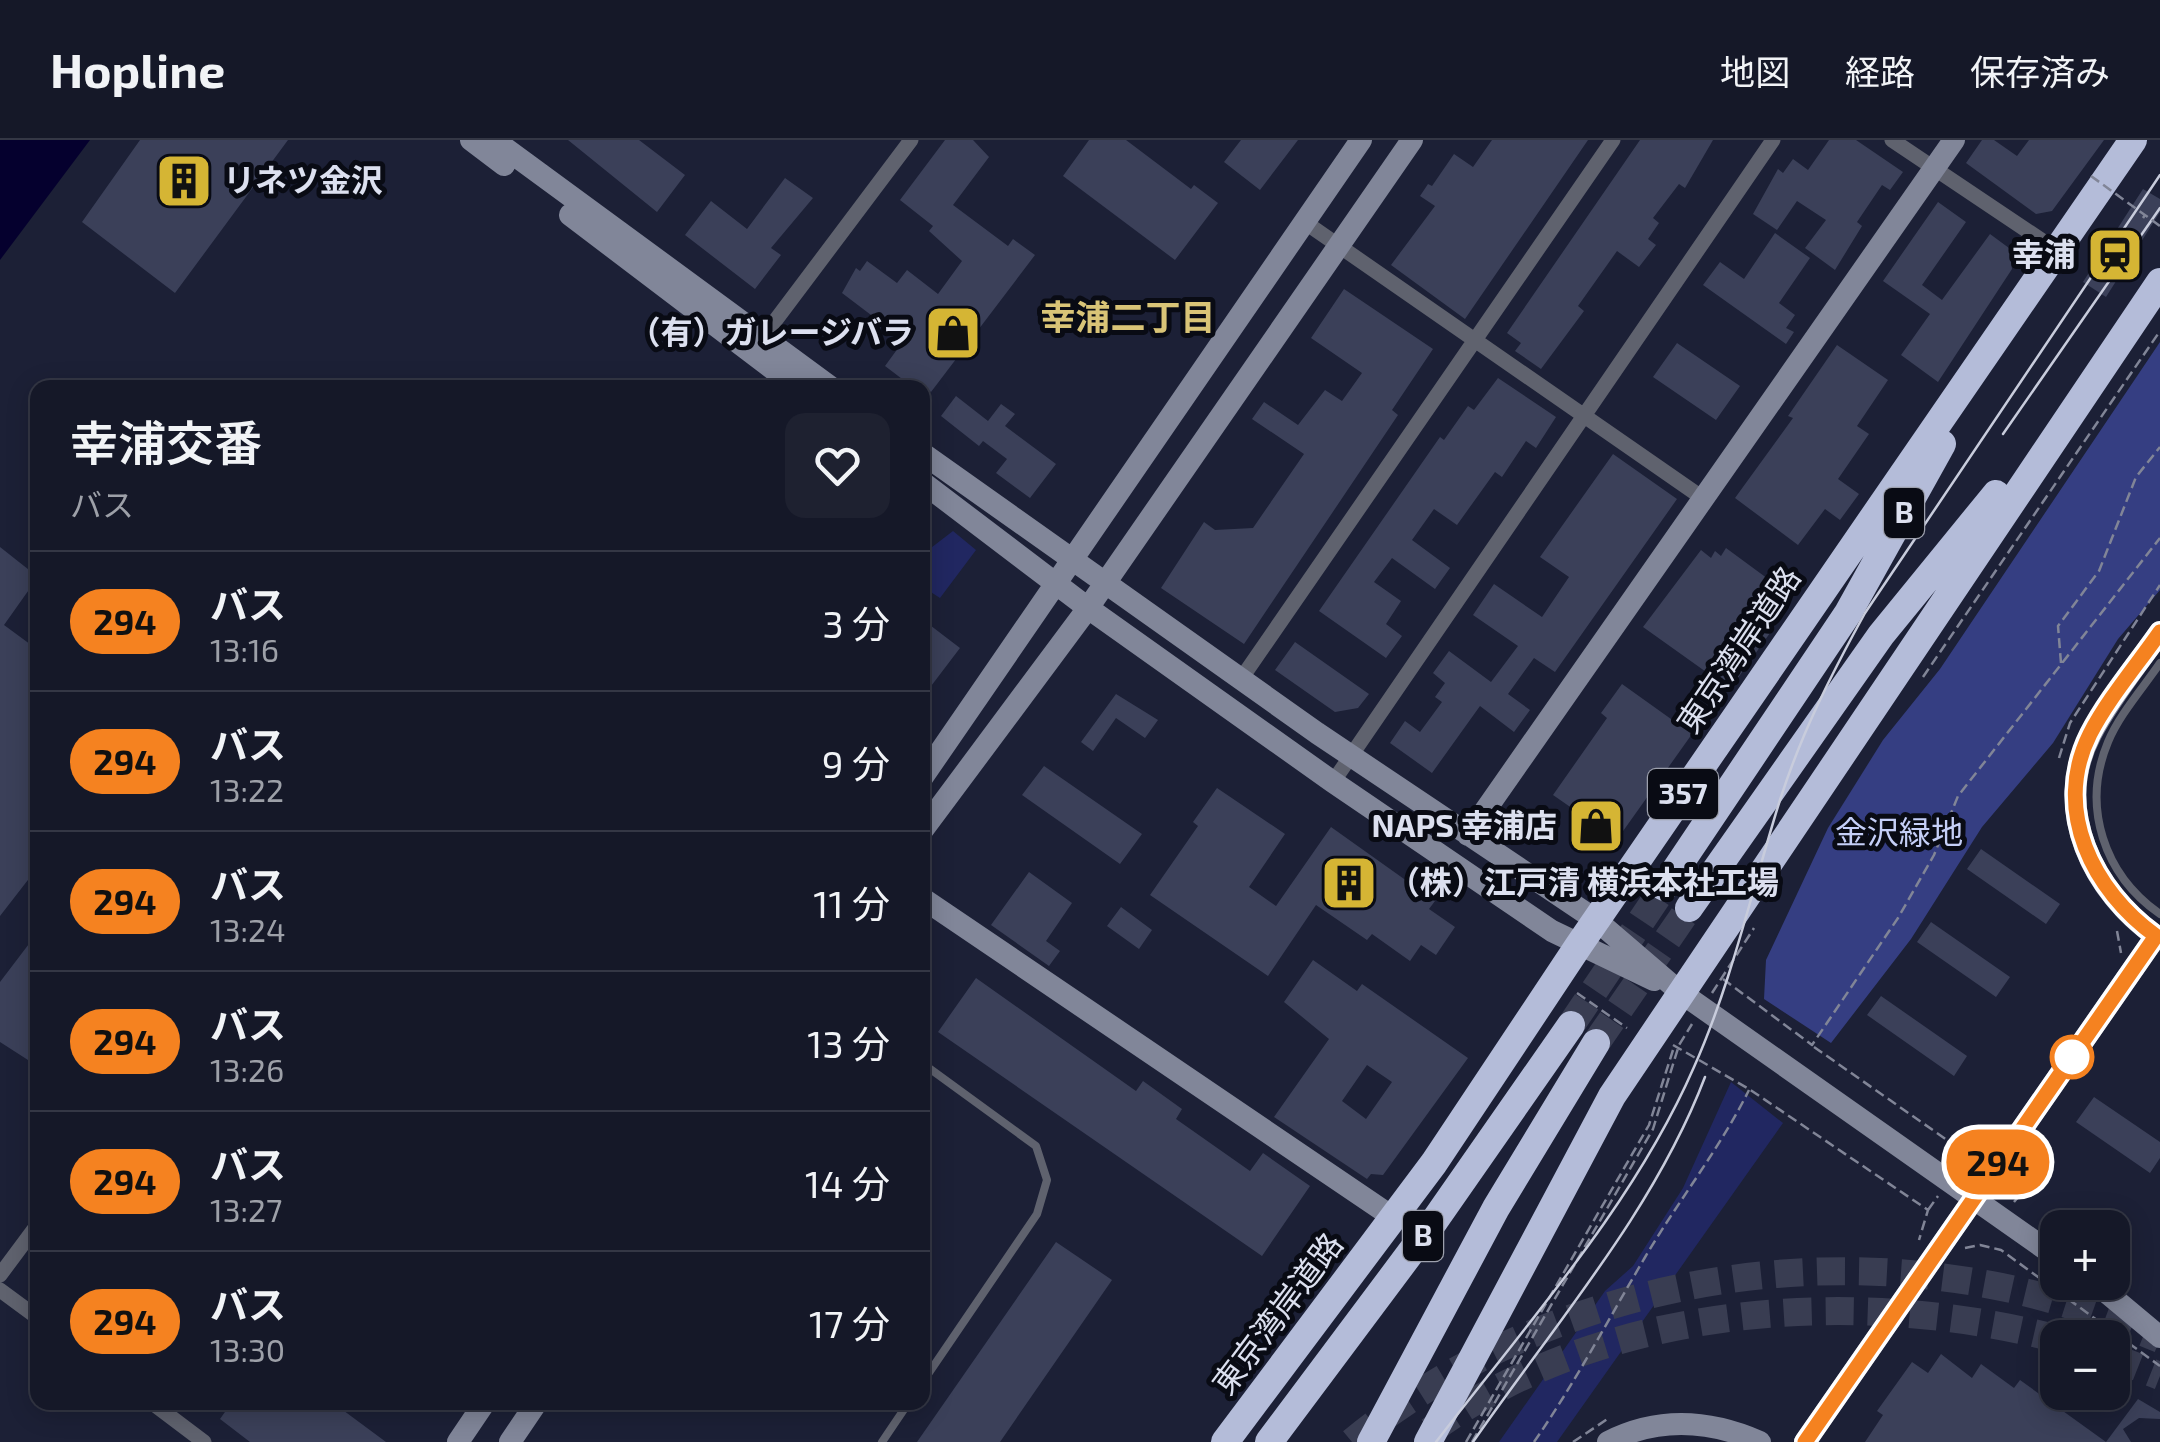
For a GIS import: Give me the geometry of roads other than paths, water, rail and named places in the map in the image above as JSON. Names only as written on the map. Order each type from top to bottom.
[{"type":"highway","name":"東京湾岸道路","points":[[1225,1442],[1394,1218],[2133,140]]},
{"type":"highway","name":"B","points":[[1664,887],[1848,612],[1953,426],[2111,202],[2142,140]]},
{"type":"highway","points":[[1428,1442],[1574,1161],[1646,1042],[1695,1003],[2160,282]]},
{"type":"highway","name":"B","points":[[1689,908],[1881,635],[2114,349]]},
{"type":"highway","name":"B","points":[[1268,1442],[1435,1220],[1572,1025]]},
{"type":"highway","name":"B","points":[[1371,1442],[1496,1208],[1596,1043]]},
{"type":"street","points":[[471,140],[757,345],[818,380]]},
{"type":"street","points":[[494,140],[757,345],[790,380]]},
{"type":"street","points":[[757,345],[911,140]]},
{"type":"street","points":[[930,767],[1361,140]]},
{"type":"street","points":[[930,820],[1088,608],[1412,140]]},
{"type":"street","points":[[1241,679],[1613,140]]},
{"type":"street","points":[[1333,782],[1772,140]]},
{"type":"street","points":[[1892,140],[2056,250]]},
{"type":"street","points":[[1468,835],[1954,140]]},
{"type":"street","points":[[1306,223],[1704,499]]},
{"type":"street","points":[[930,459],[1350,756],[1596,920],[1695,1003],[2040,1246]]},
{"type":"street","points":[[930,488],[1088,608],[1333,782],[1579,945],[1695,1003]]},
{"type":"street","points":[[1805,1442],[2159,930],[2115,901],[2092,866],[2076,809],[2077,773],[2090,735],[2160,632]]},
{"type":"street","points":[[930,903],[1394,1218]]},
{"type":"street","points":[[0,1275],[30,1235]]},
{"type":"street","points":[[0,1290],[30,1312]]},
{"type":"street","points":[[2116,1300],[2160,1337]]},
{"type":"street","points":[[2128,1300],[2160,1316]]},
{"type":"street","points":[[162,1410],[204,1442]]},
{"type":"street","points":[[458,1442],[477,1410]]},
{"type":"street","points":[[486,1410],[513,1438],[532,1410]]},
{"type":"street","points":[[1608,1442],[1653,1426],[1693,1423],[1728,1428],[1760,1442]]},
{"type":"lane","points":[[2159,930],[2143,902],[2112,866],[2097,822],[2097,780],[2109,740],[2160,663]]},
{"type":"lane","points":[[930,1069],[1036,1146],[1047,1180],[1038,1214],[930,1370]]},
{"type":"lane","points":[[882,1442],[904,1410]]},
{"type":"tunnel","points":[[1571,1025],[1664,887]]},
{"type":"tunnel","points":[[1596,1043],[1689,908]]},
{"type":"tunnel","points":[[1352,1442],[1424,1390],[1501,1348],[1584,1314],[1670,1290],[1758,1276],[1847,1271],[1936,1277],[2041,1296],[2160,1339]]},
{"type":"tunnel","points":[[1430,1431],[1498,1388],[1572,1356],[1651,1332],[1733,1318],[1816,1311],[1899,1313],[2040,1335]]},
{"type":"tunnel","points":[[2130,1364],[2160,1376]]},
{"type":"tram line","points":[[1436,1442],[1577,1262],[1641,1167],[1694,1067],[1720,1002],[1788,775],[1841,658],[1865,613],[2160,175]]},
{"type":"tram line","points":[[2003,434],[2160,208]]},
{"type":"tram line","points":[[1473,1442],[1631,1221],[1684,1126],[1705,1077]]},
{"type":"place","name":"リネツ金沢","points":[[184,181]]},
{"type":"place","name":"幸浦","points":[[2115,255]]},
{"type":"place","name":"（有）ガレージバラ","points":[[953,333]]},
{"type":"place","name":"NAPS 幸浦店","points":[[1596,826]]},
{"type":"place","name":"（株）江戸清 横浜本社工場","points":[[1349,883]]},
{"type":"district","name":"幸浦二丁目","points":[[1128,318]]},
{"type":"park label","name":"金沢緑地","points":[[1899,833]]}]
